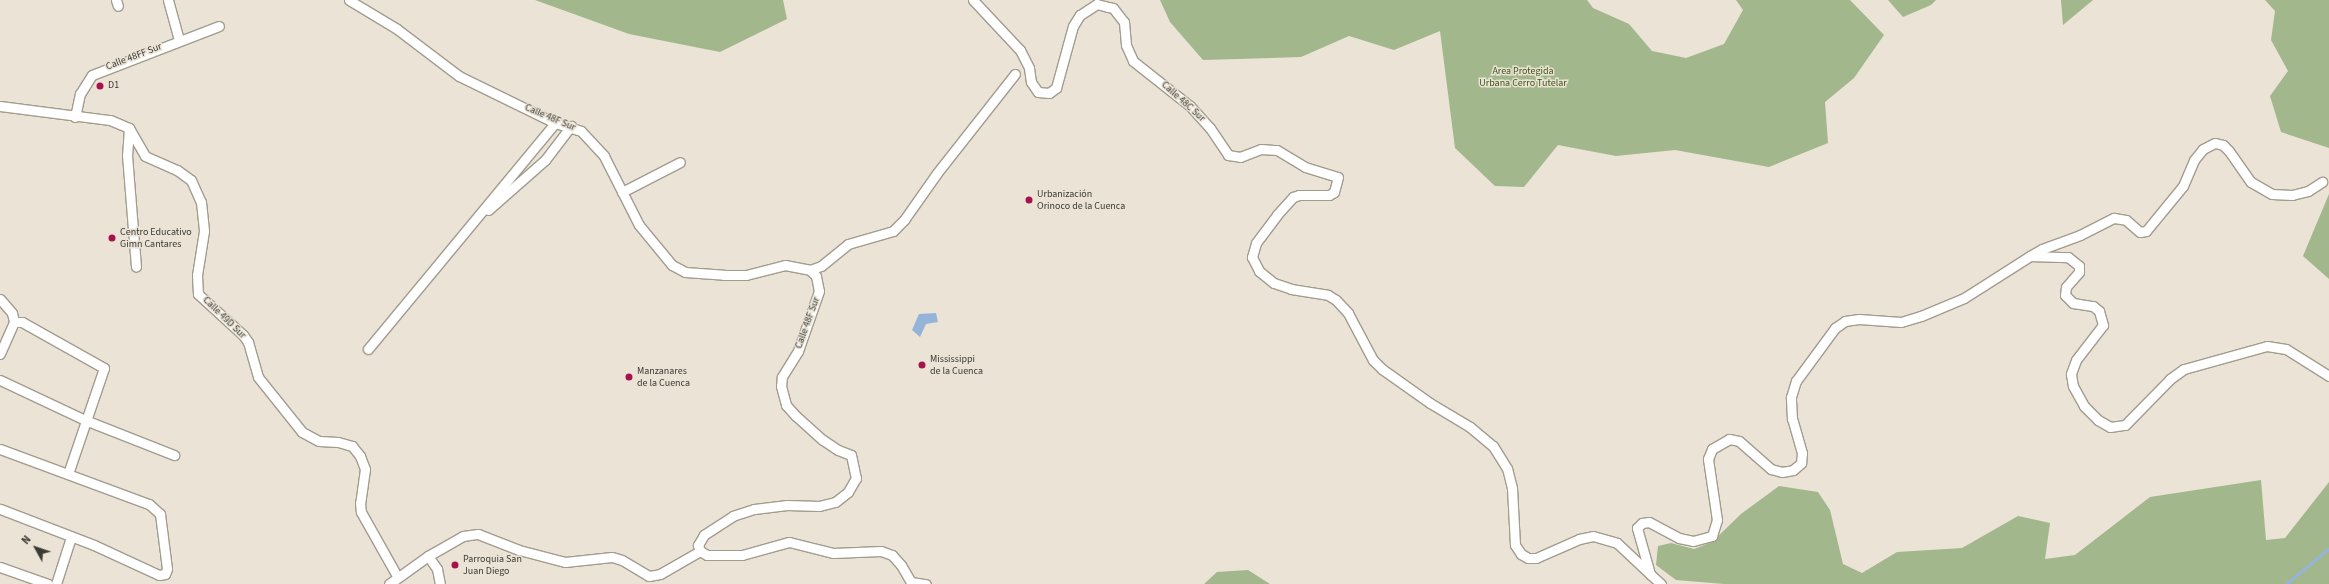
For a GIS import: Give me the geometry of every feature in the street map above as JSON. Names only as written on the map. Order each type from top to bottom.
[{"type":"street","points":[[168,0],[179,40]]},
{"type":"street","name":"Calle 48F Sur","points":[[350,0],[397,29],[459,76],[555,123],[571,126],[581,132],[604,156],[639,225],[662,256],[685,272],[746,275],[785,265],[810,270],[816,276],[819,291],[798,352],[782,377],[781,386],[786,405],[806,425],[838,450],[851,454],[856,478],[848,492],[835,502],[819,506],[787,505],[754,509],[733,516],[704,535],[698,545],[700,551]]},
{"type":"street","name":"Calle 48C Sur","points":[[973,0],[1020,50],[1029,68],[1031,82],[1038,92],[1049,93],[1056,88],[1073,26],[1080,15],[1097,4],[1113,8],[1124,22],[1126,45],[1133,61],[1190,106],[1210,128],[1228,155],[1240,157],[1261,149],[1277,150],[1305,167],[1338,177],[1337,188],[1329,195],[1307,194],[1293,197],[1256,243],[1252,257],[1259,271],[1274,283],[1291,289],[1314,291],[1328,295],[1340,304],[1373,360],[1382,369],[1430,403],[1470,427],[1493,446],[1507,468],[1512,488],[1515,545],[1521,554],[1528,558],[1536,558],[1578,539],[1593,536],[1617,543],[1650,574]]},
{"type":"street","name":"Calle 48FF Sur","points":[[75,117],[80,94],[92,75],[179,40],[219,26]]},
{"type":"street","points":[[810,270],[821,266],[848,244],[893,231],[904,220],[937,173],[1015,74]]},
{"type":"street","points":[[0,106],[45,110],[75,117],[110,120],[129,128],[127,155],[136,267]]},
{"type":"street","points":[[368,348],[555,123]]},
{"type":"street","points":[[471,223],[545,160],[571,126]]},
{"type":"street","name":"Calle 49D Sur","points":[[129,128],[145,156],[177,170],[191,180],[201,202],[204,231],[197,275],[198,294],[243,335],[248,342],[258,377],[302,432],[319,441],[338,442],[352,446],[360,456],[364,469],[360,503],[361,512],[397,576]]},
{"type":"street","points":[[1661,584],[1650,574],[1637,528],[1642,523],[1649,522],[1679,538],[1693,541],[1712,536],[1717,520],[1708,459],[1712,449],[1719,443],[1728,439],[1739,441],[1771,470],[1782,472],[1794,470],[1801,463],[1802,453],[1792,419],[1791,397],[1796,381],[1835,328],[1845,321],[1901,322],[1921,316],[1964,298],[2042,249],[2080,235],[2114,218],[2126,220],[2140,232],[2146,231],[2174,199],[2199,154],[2215,143],[2223,145],[2229,151],[2252,182],[2272,194],[2292,194],[2308,191],[2322,182]]},
{"type":"street","points":[[622,192],[680,162]]},
{"type":"street","points":[[2030,256],[2068,257],[2079,266],[2079,272],[2066,287],[2065,295],[2073,302],[2093,306],[2099,311],[2103,325],[2076,360],[2071,374],[2073,386],[2084,406],[2098,420],[2110,427],[2125,424],[2170,379],[2184,369],[2267,346],[2286,349],[2329,376]]},
{"type":"street","points":[[0,300],[12,313],[14,322],[0,354]]},
{"type":"street","points":[[14,322],[22,322],[104,368],[85,420],[68,474]]},
{"type":"street","points":[[0,380],[85,420],[174,455]]},
{"type":"street","points":[[0,449],[149,504],[156,509],[160,514],[167,569],[165,574],[160,575],[0,509]]},
{"type":"street","points":[[388,584],[397,576],[428,556],[463,536],[478,534],[519,550],[564,562],[612,557],[622,560],[649,576],[660,574],[700,551],[707,555],[742,555],[789,542],[833,553],[881,551],[892,555],[901,565],[911,582],[926,584]]},
{"type":"street","points":[[56,584],[71,537]]},
{"type":"street","points":[[428,556],[437,569],[440,584]]},
{"type":"street","points":[[0,567],[48,584]]},
{"type":"green space","points":[[535,0],[783,0],[787,19],[720,52],[629,34]]},
{"type":"green space","name":"Area Protegida Urbana Cerro Tutelar","points":[[1160,0],[1587,0],[1593,8],[1629,24],[1652,51],[1686,58],[1724,44],[1743,10],[1736,0],[1850,0],[1884,35],[1854,78],[1825,102],[1828,143],[1769,167],[1675,150],[1616,156],[1558,145],[1524,187],[1495,186],[1455,148],[1440,31],[1394,50],[1349,36],[1301,57],[1203,60],[1170,22]]},
{"type":"green space","points":[[1888,0],[1936,0],[1931,5],[1903,17]]},
{"type":"green space","points":[[2061,0],[2093,0],[2063,25]]},
{"type":"green space","points":[[2265,0],[2329,0],[2329,148],[2281,132],[2270,96],[2288,71],[2271,40],[2275,11]]},
{"type":"green space","points":[[2329,194],[2329,279],[2303,256]]},
{"type":"green space","points":[[2261,480],[2266,540],[2285,538],[2329,482],[2329,584],[1724,584],[1676,580],[1656,565],[1658,546],[1671,543],[1694,549],[1712,542],[1741,514],[1779,486],[1818,492],[1830,510],[1843,564],[1862,573],[1897,552],[1962,548],[2018,516],[2050,523],[2045,559],[2075,555],[2150,497]]},
{"type":"green space","points":[[1248,570],[1270,584],[1204,584],[1217,572]]},
{"type":"water","points":[[936,313],[938,322],[926,324],[920,337],[912,330],[919,314]]},
{"type":"waterway","points":[[2286,584],[2329,548]]},
{"type":"place","name":"D1","points":[[100,86]]},
{"type":"place","name":"Urbanización Orinoco de la Cuenca","points":[[1029,200]]},
{"type":"place","name":"Centro Educativo Gimn Cantares","points":[[112,238]]},
{"type":"place","name":"Mississippi de la Cuenca","points":[[922,365]]},
{"type":"place","name":"Manzanares de la Cuenca","points":[[629,377]]},
{"type":"place","name":"Parroquia San Juan Diego","points":[[455,565]]}]
